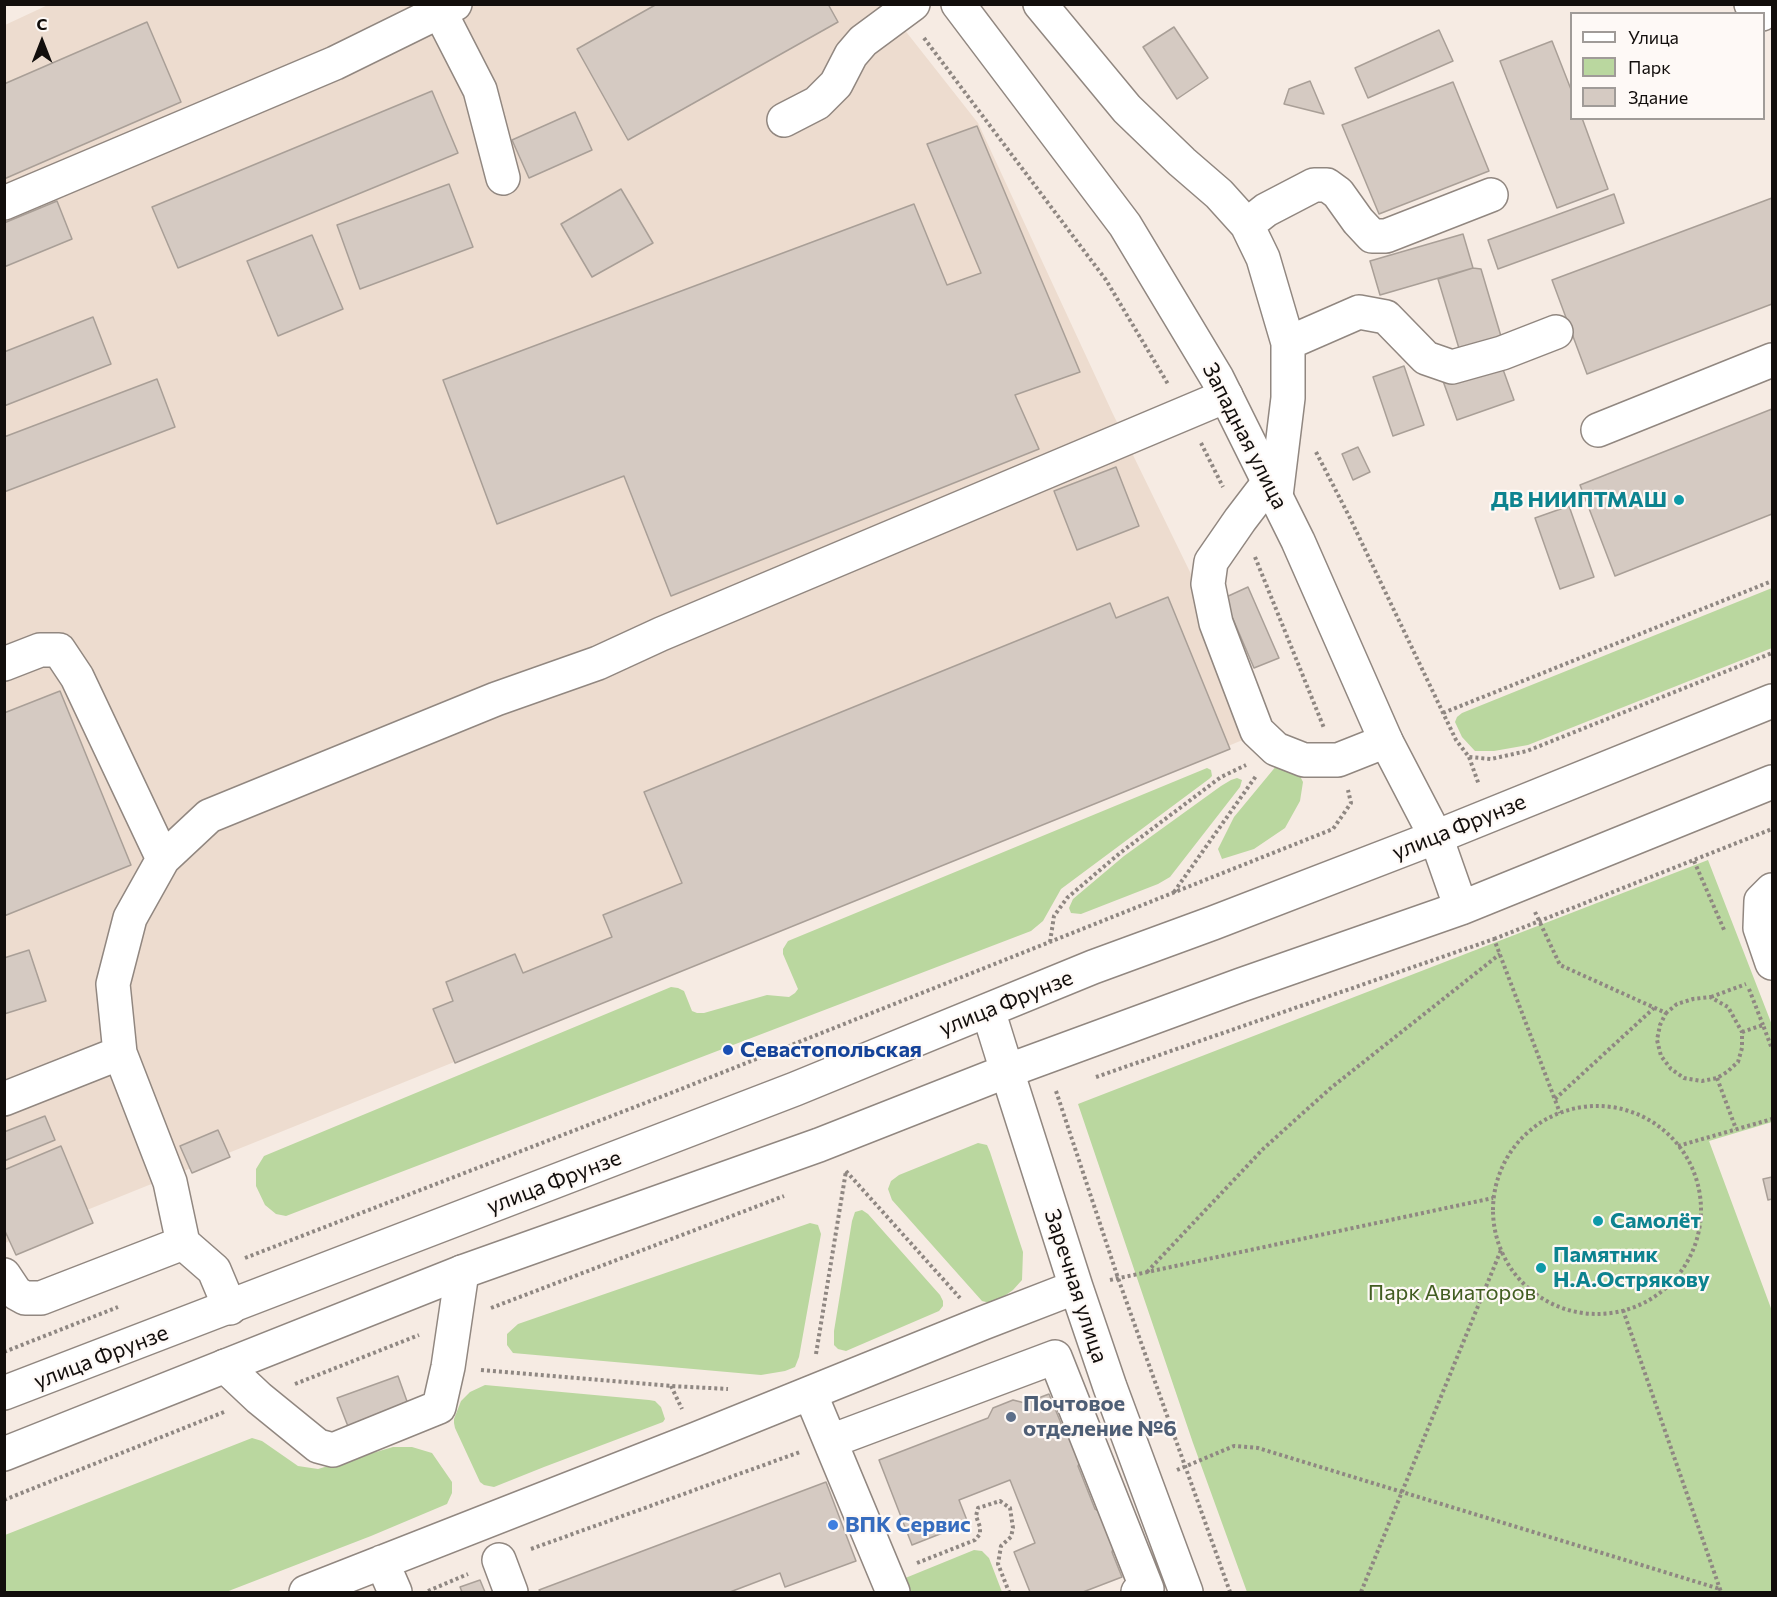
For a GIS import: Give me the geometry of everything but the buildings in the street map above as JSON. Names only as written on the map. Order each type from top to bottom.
[{"type":"main road","name":"Западная улица","points":[[958,4],[1125,225],[1159,279],[1226,396],[1318,583],[1386,741],[1436,837],[1461,908]]},
{"type":"main road","points":[[1040,4],[1127,109],[1219,194],[1247,225],[1263,258],[1288,343],[1288,398],[1273,489],[1240,520],[1211,562],[1208,584],[1216,623],[1257,731],[1276,749],[1305,760],[1338,760],[1386,741]]},
{"type":"main road","points":[[4,202],[335,63],[448,8],[480,90],[503,178]]},
{"type":"main road","points":[[784,120],[818,103],[836,84],[851,55],[862,41],[908,8]]},
{"type":"main road","points":[[1247,225],[1266,210],[1314,185],[1327,185],[1338,192],[1358,221],[1372,236],[1386,236],[1491,195]]},
{"type":"main road","points":[[1288,343],[1359,312],[1386,317],[1426,358],[1452,367],[1502,353],[1556,332]]},
{"type":"main road","points":[[1598,430],[1773,360]]},
{"type":"main road","points":[[230,1308],[214,1270],[183,1243],[170,1182],[120,1053],[113,984],[130,918],[163,859],[209,816],[496,699],[598,663],[661,634],[1226,396]]},
{"type":"main road","points":[[4,664],[40,650],[59,650],[77,677],[163,859]]},
{"type":"main road","name":"улица Фрунзе","points":[[4,1394],[774,1097],[1093,967],[1436,837],[1773,701]]},
{"type":"main road","points":[[4,1454],[462,1272],[819,1145],[1007,1071],[1461,908],[1773,782]]},
{"type":"main road","points":[[1773,890],[1761,901],[1760,928],[1773,963]]},
{"type":"main road","name":"Заречная улица","points":[[988,1010],[1076,1287],[1186,1593]]},
{"type":"main road","points":[[4,1099],[120,1053]]},
{"type":"main road","points":[[4,1275],[15,1293],[25,1298],[41,1298],[183,1243]]},
{"type":"main road","points":[[225,1366],[259,1398],[318,1446],[333,1450],[436,1408],[440,1404],[448,1367],[462,1272]]},
{"type":"main road","points":[[306,1593],[1076,1287]]},
{"type":"main road","points":[[831,1441],[1055,1357],[1147,1589],[1138,1593]]},
{"type":"main road","points":[[810,1392],[888,1587]]},
{"type":"main road","points":[[499,1560],[511,1593]]},
{"type":"main road","points":[[382,1562],[395,1593]]},
{"type":"path","points":[[908,8],[1106,280],[1186,412],[1240,520],[1304,678]]},
{"type":"path","points":[[1313,447],[1349,516],[1456,740],[1469,757],[1490,814]]},
{"type":"path","points":[[1443,713],[1773,581]]},
{"type":"path","points":[[1469,757],[1491,759],[1527,751],[1773,653]]},
{"type":"path","points":[[1173,893],[1230,810],[1276,749]]},
{"type":"path","points":[[1050,942],[1054,916],[1067,898],[1102,868],[1221,777],[1276,749]]},
{"type":"path","points":[[214,1270],[687,1087],[1333,829],[1351,803]]},
{"type":"path","points":[[1089,1080],[1494,939],[1773,829]]},
{"type":"path","points":[[1519,884],[1540,921],[1560,965],[1666,1013]]},
{"type":"path","points":[[1494,939],[1560,1113]]},
{"type":"path","points":[[1148,1272],[1264,1148],[1332,1088],[1500,954]]},
{"type":"path","points":[[1710,997],[1728,1007],[1742,1032],[1742,1048],[1738,1062],[1717,1078],[1702,1081],[1684,1078],[1671,1069],[1661,1056],[1658,1040],[1660,1024],[1666,1013],[1677,1004],[1710,997],[1747,984]]},
{"type":"path","points":[[1555,1099],[1654,1008]]},
{"type":"path","points":[[1742,1032],[1763,1024],[1773,1049]]},
{"type":"path","points":[[1717,1078],[1736,1129]]},
{"type":"path","points":[[1018,1106],[1067,1088]]},
{"type":"path","points":[[1056,1091],[1118,1278],[1230,1593]]},
{"type":"path","points":[[1596,1107],[1633,1113],[1656,1125],[1678,1146],[1694,1173],[1701,1210],[1694,1247],[1682,1269],[1666,1288],[1645,1302],[1623,1311],[1609,1313],[1572,1311],[1537,1296],[1518,1279],[1508,1264],[1496,1235],[1494,1198],[1499,1173],[1504,1162],[1518,1141],[1537,1125],[1560,1113],[1596,1107]]},
{"type":"path","points":[[1678,1146],[1773,1119]]},
{"type":"path","points":[[839,1174],[856,1167]]},
{"type":"path","points":[[846,1171],[983,1323]]},
{"type":"path","points":[[810,1392],[846,1171]]},
{"type":"path","points":[[4,1500],[455,1321],[788,1195]]},
{"type":"path","points":[[1076,1287],[1494,1198]]},
{"type":"path","points":[[1361,1593],[1501,1250]]},
{"type":"path","points":[[4,1352],[126,1305]]},
{"type":"path","points":[[1623,1311],[1721,1591]]},
{"type":"path","points":[[448,1367],[729,1389]]},
{"type":"path","points":[[425,1593],[499,1560],[831,1441]]},
{"type":"path","points":[[1146,1483],[1234,1446],[1258,1448],[1721,1591]]},
{"type":"path","points":[[888,1587],[975,1540],[980,1534],[976,1516],[978,1508],[1000,1501],[1010,1508],[1013,1528],[1011,1538],[1001,1546],[998,1564],[1009,1593]]},
{"type":"shaded area","points":[[50,4],[885,5],[978,123],[1112,412],[1267,730],[685,969],[5,1243],[5,25]]},
{"type":"green space","points":[[1772,588],[1772,648],[1528,745],[1494,751],[1475,751],[1462,737],[1455,722],[1462,713]]},
{"type":"green space","points":[[1277,765],[1296,768],[1303,782],[1300,801],[1285,828],[1254,849],[1222,859],[1218,849],[1234,817]]},
{"type":"green space","points":[[1207,768],[1211,770],[1212,776],[1209,779],[1061,889],[1043,921],[1031,931],[286,1216],[276,1214],[265,1205],[256,1186],[256,1169],[264,1156],[671,987],[684,991],[692,1011],[697,1013],[767,995],[789,997],[798,989],[783,954],[788,941]]},
{"type":"green space","points":[[1237,778],[1242,780],[1240,787],[1170,877],[1158,884],[1081,914],[1071,913],[1069,908],[1073,899],[1124,856],[1221,786]]},
{"type":"green space","name":"Парк Авиаторов","points":[[1708,860],[1772,1025],[1772,1122],[1709,1141],[1772,1311],[1772,1592],[1247,1592],[1193,1443],[1078,1104]]},
{"type":"green space","points":[[978,1143],[987,1145],[990,1152],[1023,1252],[1022,1280],[1013,1290],[990,1303],[982,1301],[892,1200],[888,1189],[891,1181],[899,1175]]},
{"type":"green space","points":[[862,1210],[940,1295],[943,1306],[939,1311],[846,1351],[834,1345],[834,1331],[852,1221],[855,1212]]},
{"type":"green space","points":[[810,1223],[818,1225],[821,1234],[799,1357],[795,1367],[761,1375],[513,1353],[507,1345],[507,1334],[518,1324]]},
{"type":"green space","points":[[485,1385],[655,1401],[661,1407],[665,1419],[663,1422],[494,1487],[480,1482],[454,1423],[461,1401],[470,1392]]},
{"type":"green space","points":[[252,1438],[262,1441],[298,1466],[318,1469],[393,1447],[412,1447],[432,1453],[452,1482],[452,1493],[447,1504],[226,1592],[5,1592],[5,1535]]},
{"type":"green space","points":[[974,1550],[982,1551],[989,1558],[1002,1592],[898,1592],[898,1581]]},
{"type":"place","name":"ДВ НИИПТМАШ","points":[[1679,500]]},
{"type":"place","name":"Севастопольская","points":[[728,1050]]},
{"type":"place","name":"Самолёт","points":[[1598,1221]]},
{"type":"place","name":"Памятник Н.А.Острякову","points":[[1541,1268]]},
{"type":"place","name":"Почтовое отделение №6","points":[[1011,1417]]},
{"type":"place","name":"ВПК Сервис","points":[[833,1525]]}]
